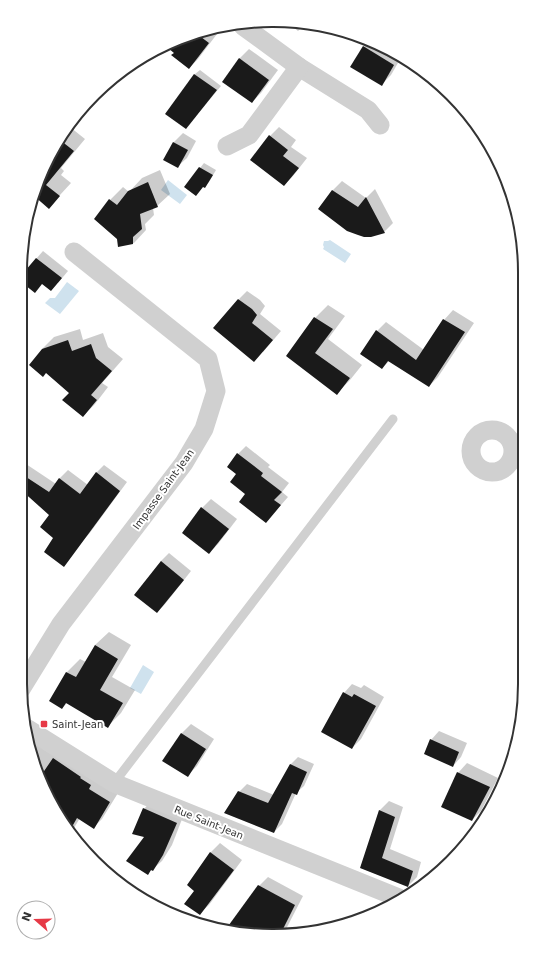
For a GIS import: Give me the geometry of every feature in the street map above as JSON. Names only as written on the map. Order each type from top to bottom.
[{"type":"street","points":[[247,29],[299,66],[368,110],[380,125]]},
{"type":"street","points":[[227,146],[249,136],[299,66]]},
{"type":"street","name":"Impasse Saint-Jean","points":[[27,679],[61,624],[184,463],[204,429],[216,391],[208,359],[74,252]]},
{"type":"street","name":"Rue Saint-Jean","points":[[32,732],[114,782],[395,896]]},
{"type":"lane","points":[[114,782],[393,419]]},
{"type":"water","points":[[168,180],[187,195],[180,204],[161,190]]},
{"type":"water","points":[[330,240],[351,254],[345,263],[323,249],[324,241]]},
{"type":"water","points":[[67,282],[79,291],[60,314],[45,303],[50,298],[55,298]]},
{"type":"water","points":[[143,665],[154,672],[141,694],[130,688]]},
{"type":"building","points":[[202,37],[209,43],[189,69],[171,55],[174,53],[170,50]]},
{"type":"building","points":[[363,46],[394,65],[382,86],[350,67]]},
{"type":"building","points":[[239,58],[269,80],[252,103],[222,82]]},
{"type":"building","points":[[194,74],[217,90],[186,129],[165,114]]},
{"type":"building","points":[[269,135],[288,150],[283,156],[299,168],[284,186],[250,160]]},
{"type":"building","points":[[173,142],[188,150],[178,168],[163,160]]},
{"type":"building","points":[[64,143],[74,151],[46,185],[60,196],[49,209],[38,200],[52,164]]},
{"type":"building","points":[[199,167],[213,175],[205,188],[203,187],[196,196],[184,187]]},
{"type":"building","points":[[148,182],[158,207],[140,214],[142,229],[133,237],[133,244],[118,247],[117,239],[94,219],[109,199],[117,205],[128,191]]},
{"type":"building","points":[[332,190],[358,207],[366,197],[385,233],[371,237],[358,235],[347,231],[318,209]]},
{"type":"building","points":[[36,258],[62,278],[51,291],[42,284],[35,293],[27,287],[27,268]]},
{"type":"building","points":[[238,299],[252,309],[257,315],[252,323],[273,340],[254,362],[213,328]]},
{"type":"building","points":[[314,317],[333,329],[315,353],[350,378],[337,395],[286,356]]},
{"type":"building","points":[[443,319],[465,332],[429,387],[388,361],[382,369],[360,354],[376,330],[416,360]]},
{"type":"building","points":[[68,340],[72,351],[91,344],[96,358],[112,371],[91,395],[97,400],[83,417],[62,400],[69,393],[46,373],[43,377],[29,365],[42,349]]},
{"type":"building","points":[[237,453],[263,473],[261,476],[282,492],[274,500],[281,505],[266,523],[239,502],[245,494],[230,482],[236,474],[227,467]]},
{"type":"building","points":[[96,472],[120,491],[64,567],[44,552],[53,538],[40,527],[49,515],[27,495],[27,478],[49,492],[59,478],[80,494]]},
{"type":"building","points":[[201,507],[229,529],[209,554],[182,533]]},
{"type":"building","points":[[161,561],[184,580],[157,613],[134,595]]},
{"type":"building","points":[[95,645],[118,659],[100,690],[123,703],[108,728],[66,703],[62,709],[49,701],[66,672],[76,677]]},
{"type":"building","points":[[343,692],[352,697],[354,694],[376,706],[352,749],[321,732]]},
{"type":"building","points":[[181,733],[206,749],[188,777],[162,761]]},
{"type":"building","points":[[430,739],[459,752],[453,767],[424,754]]},
{"type":"building","points":[[53,758],[91,785],[89,789],[110,802],[94,829],[77,818],[73,826],[52,792],[44,771]]},
{"type":"building","points":[[290,764],[307,772],[297,795],[292,793],[274,833],[224,813],[238,791],[268,803]]},
{"type":"building","points":[[457,772],[490,787],[472,821],[441,807]]},
{"type":"building","points":[[143,808],[177,823],[163,855],[153,871],[151,870],[148,875],[126,861],[144,837],[132,834]]},
{"type":"building","points":[[379,810],[395,817],[382,858],[413,871],[408,887],[360,868]]},
{"type":"building","points":[[210,852],[234,870],[200,915],[184,904],[194,891],[187,885]]},
{"type":"building","points":[[258,885],[295,905],[283,928],[240,927],[229,925]]},
{"type":"place","name":"Saint-Jean","points":[[44,724]]}]
